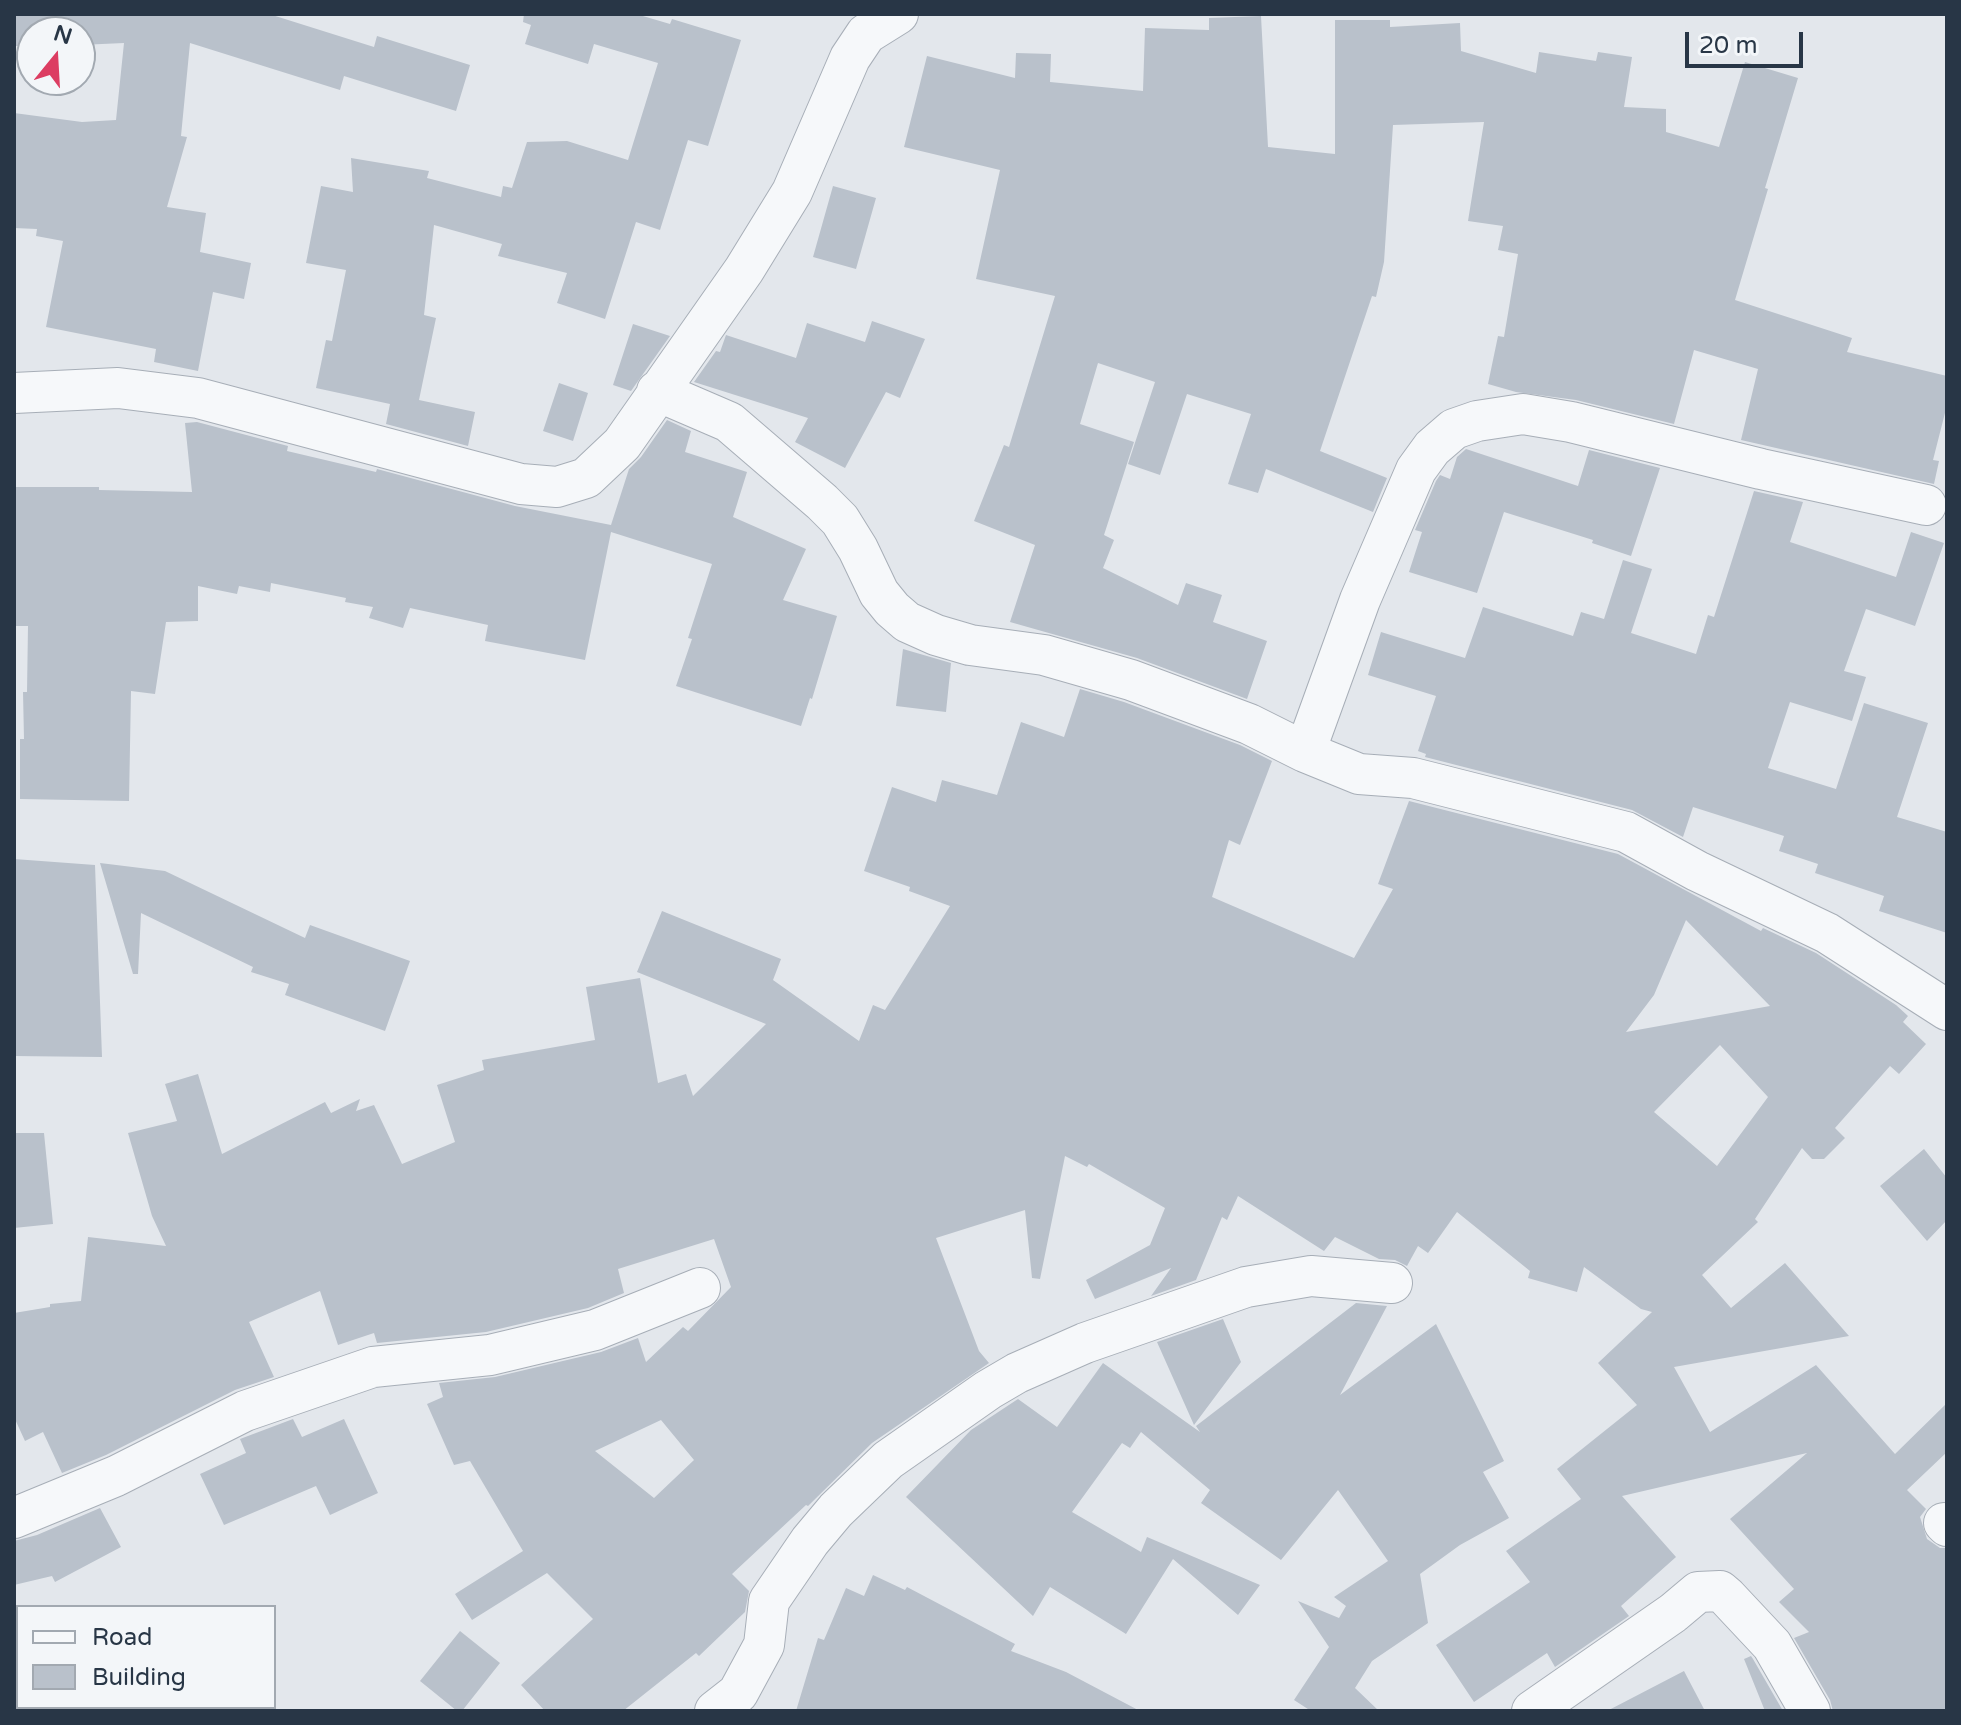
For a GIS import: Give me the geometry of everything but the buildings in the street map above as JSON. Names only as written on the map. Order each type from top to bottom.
[{"type":"street","points":[[14,393],[118,388],[198,398],[521,484],[557,487],[586,478],[622,444],[744,270],[792,192],[850,58],[866,34],[898,14]]},
{"type":"street","points":[[657,391],[729,422],[822,502],[840,520],[879,593],[907,622],[970,645],[1032,652],[1131,680],[1249,724],[1359,774],[1413,778],[1626,832],[1697,871],[1827,933],[1947,1010]]},
{"type":"street","points":[[1305,752],[1360,600],[1416,470],[1432,448],[1454,429],[1477,421],[1523,414],[1571,422],[1761,469],[1926,505]]},
{"type":"street","points":[[715,1711],[738,1693],[764,1645],[769,1601],[810,1541],[836,1510],[888,1460],[988,1390],[1017,1373],[1085,1343],[1246,1287],[1311,1276],[1392,1283]]},
{"type":"street","points":[[14,1518],[116,1476],[245,1411],[373,1367],[490,1355],[595,1330],[700,1288]]},
{"type":"street","points":[[1532,1711],[1673,1613],[1698,1592],[1720,1591],[1772,1645],[1810,1711]]}]
